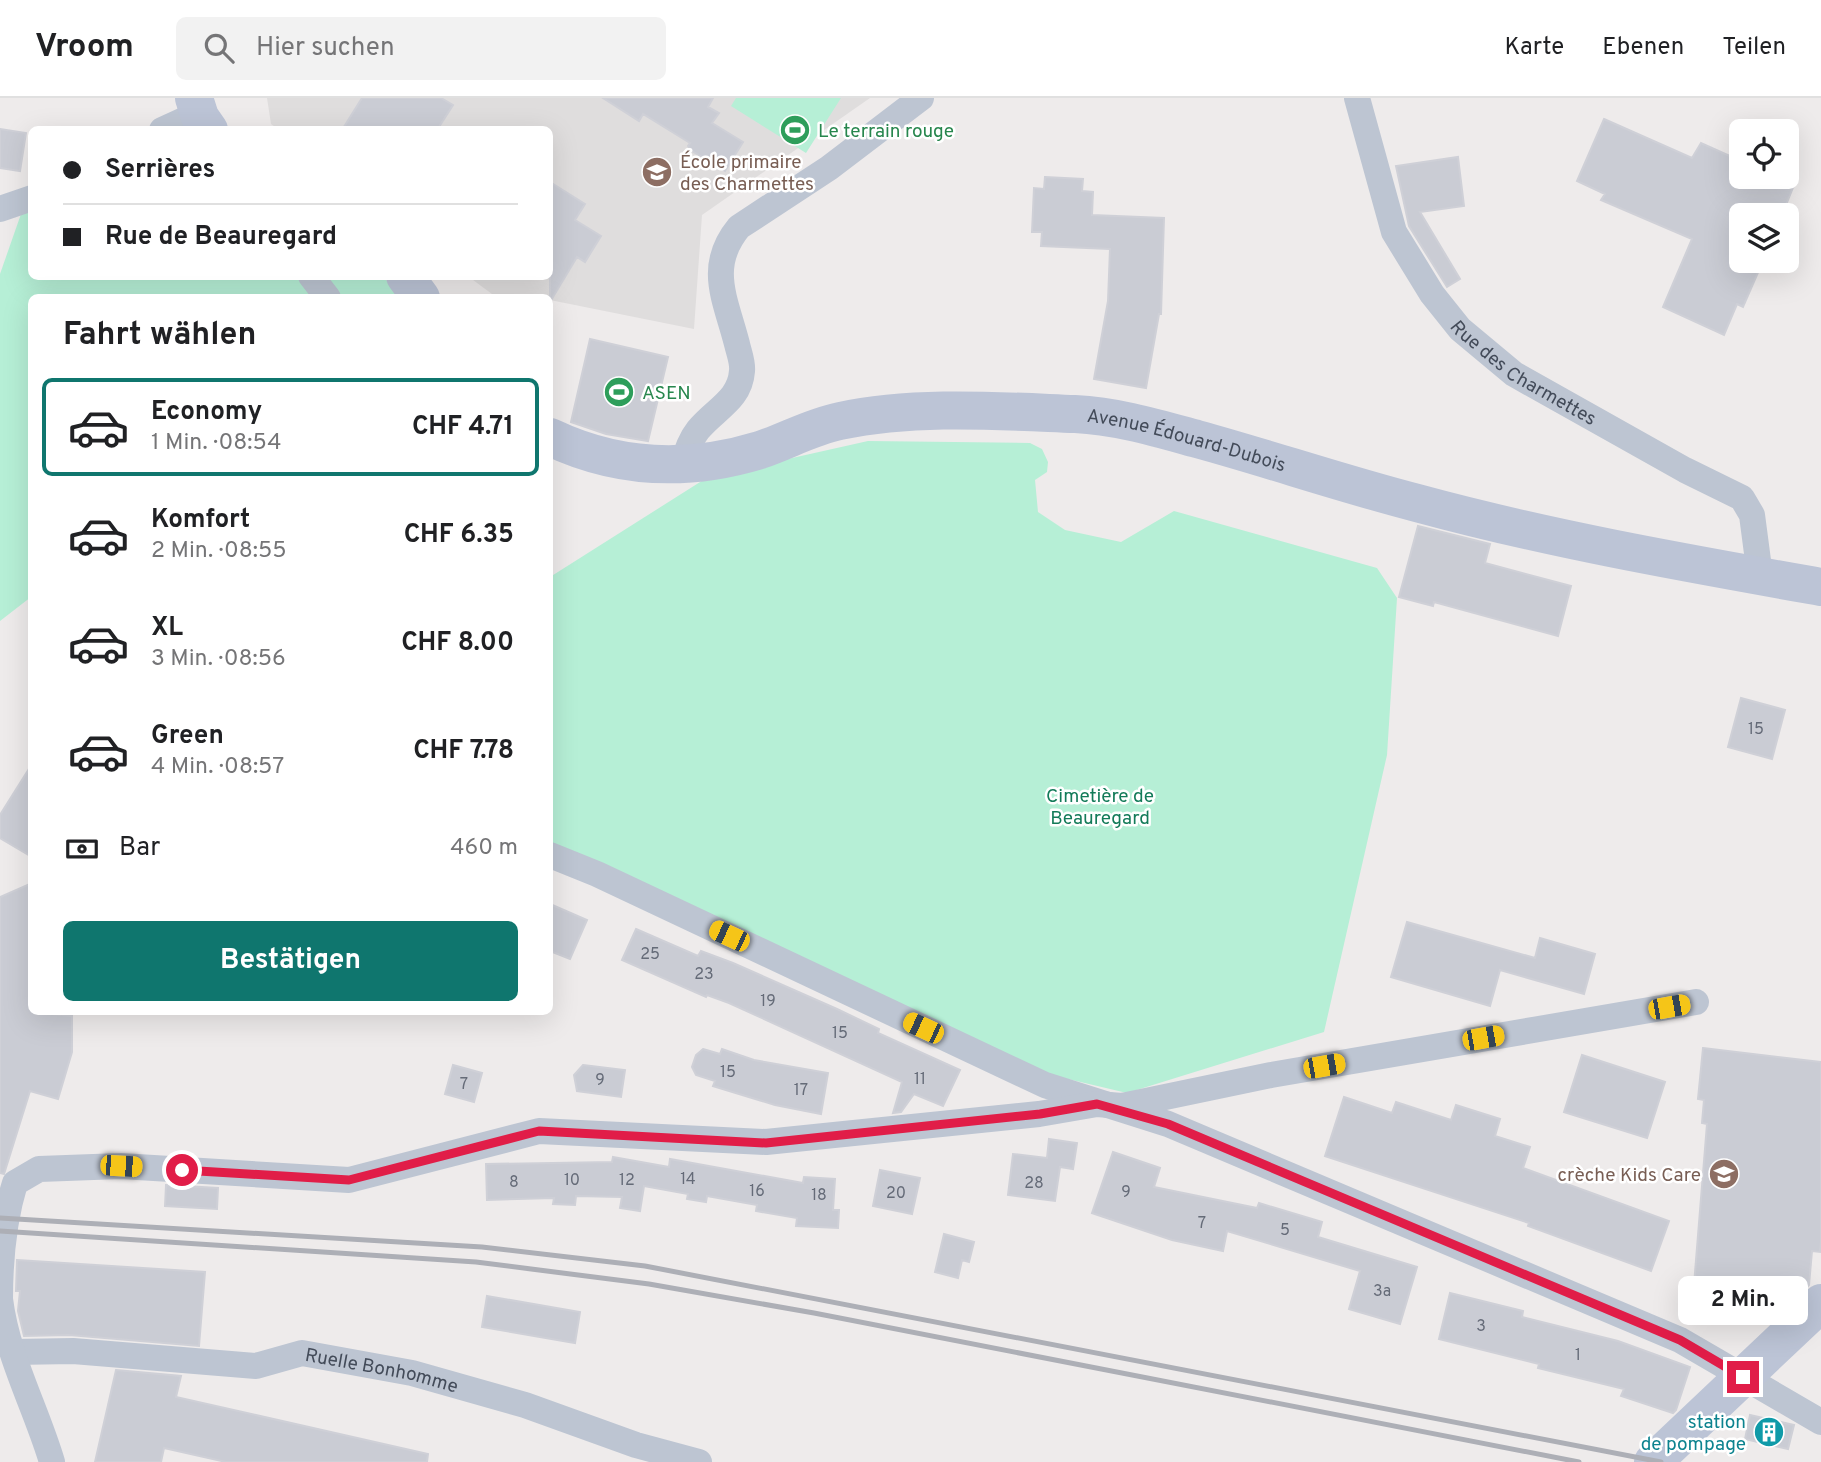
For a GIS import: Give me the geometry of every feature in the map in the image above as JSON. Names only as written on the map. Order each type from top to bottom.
[{"type":"street","points":[[683,464],[688,444],[697,431],[724,407],[739,387],[743,368],[719,280],[727,240],[739,227],[829,168],[921,98]]},
{"type":"street","name":"Rue des Charmettes","points":[[1357,98],[1394,232],[1432,294],[1460,329],[1514,374],[1685,470],[1742,498],[1752,515],[1760,576]]},
{"type":"street","points":[[171,126],[201,115]]},
{"type":"street","points":[[0,209],[28,199]]},
{"type":"street","points":[[314,280],[325,294]]},
{"type":"street","name":"Avenue Édouard-Dubois","points":[[553,438],[621,461],[656,466],[711,462],[761,450],[808,430],[840,421],[890,414],[1105,416],[1194,438],[1418,504],[1821,587]]},
{"type":"street","points":[[553,856],[597,874],[1045,1084],[1097,1104],[1168,1124],[1667,1335],[1821,1422]]},
{"type":"street","points":[[52,1462],[13,1352],[0,1298],[4,1219],[15,1183],[39,1169],[121,1166],[349,1180],[539,1131],[766,1143],[1040,1114],[1097,1104],[1122,1105],[1153,1101],[1271,1075],[1696,1002]]},
{"type":"street","points":[[1653,1462],[1821,1303]]},
{"type":"street","name":"Ruelle Bonhomme","points":[[13,1352],[73,1350],[256,1366],[302,1353],[412,1373],[525,1405],[636,1445],[699,1462]]},
{"type":"shaded area","name":"École primaire des Charmettes","points":[[267,98],[870,98],[702,215],[694,329],[553,301],[553,294],[492,294],[473,280],[553,280],[553,126],[271,124]]},
{"type":"green space","name":"Le terrain rouge","points":[[736,98],[841,98],[806,153],[731,106]]},
{"type":"green space","points":[[28,210],[28,280],[386,280],[397,294],[28,294],[28,599],[0,621],[0,274],[21,214]]},
{"type":"green space","name":"Cimetière de Beauregard","points":[[868,441],[1030,443],[1042,449],[1048,462],[1047,472],[1035,480],[1038,512],[1065,530],[1121,542],[1174,511],[1377,568],[1397,598],[1387,755],[1324,1032],[1127,1093],[1051,1075],[553,846],[553,575],[708,477]]},
{"type":"building","points":[[362,98],[441,98],[453,105],[440,126],[344,126]]},
{"type":"building","points":[[603,98],[713,98],[708,107],[719,113],[712,123],[743,142],[725,171],[692,151],[688,146],[690,143],[643,114],[639,121]]},
{"type":"building","points":[[1604,119],[1692,158],[1701,143],[1729,156],[1729,189],[1792,189],[1787,203],[1729,203],[1729,273],[1758,273],[1743,307],[1737,304],[1724,335],[1663,307],[1692,239],[1601,200],[1605,194],[1577,181]]},
{"type":"building","points":[[0,129],[26,133],[20,171],[0,168]]},
{"type":"building","points":[[1458,157],[1464,206],[1420,212],[1460,279],[1447,287],[1409,226],[1396,166]]},
{"type":"building","points":[[1045,177],[1083,179],[1082,191],[1093,192],[1092,215],[1164,218],[1161,314],[1146,388],[1094,379],[1108,301],[1110,249],[1041,246],[1042,232],[1032,232],[1034,188],[1044,189]]},
{"type":"building","points":[[553,184],[585,204],[575,220],[601,236],[585,262],[577,257],[553,297],[553,294],[550,294],[550,280],[553,280]]},
{"type":"building","name":"ASEN","points":[[590,339],[668,357],[648,441],[606,434],[571,422]]},
{"type":"building","points":[[1418,526],[1490,544],[1485,563],[1571,586],[1558,636],[1434,602],[1433,606],[1399,597]]},
{"type":"building","points":[[1741,698],[1785,710],[1772,759],[1728,747]]},
{"type":"building","points":[[28,770],[28,855],[0,838],[0,815]]},
{"type":"building","points":[[28,885],[28,1015],[72,1016],[72,1052],[58,1099],[30,1091],[4,1174],[0,1173],[0,897]]},
{"type":"building","points":[[553,905],[587,920],[570,959],[553,952]]},
{"type":"building","points":[[1407,922],[1535,958],[1540,938],[1595,954],[1584,994],[1500,970],[1490,1006],[1391,977]]},
{"type":"building","points":[[636,929],[698,956],[701,951],[733,963],[837,1009],[879,1029],[878,1033],[960,1070],[943,1106],[914,1094],[901,1112],[893,1113],[902,1082],[729,1003],[707,995],[706,997],[622,960]]},
{"type":"building","points":[[1703,1048],[1821,1062],[1820,1252],[1812,1251],[1809,1285],[1789,1304],[1759,1302],[1760,1291],[1694,1285],[1707,1124],[1702,1123],[1704,1100],[1698,1099]]},
{"type":"building","points":[[703,1049],[720,1054],[722,1049],[754,1060],[828,1073],[821,1114],[775,1105],[713,1086],[715,1081],[696,1075],[692,1067],[696,1055]]},
{"type":"building","points":[[1582,1055],[1665,1082],[1647,1138],[1564,1112]]},
{"type":"building","points":[[453,1065],[482,1073],[474,1102],[445,1094]]},
{"type":"building","points":[[583,1065],[625,1070],[621,1097],[577,1091],[574,1075]]},
{"type":"building","points":[[1344,1097],[1392,1113],[1396,1102],[1451,1120],[1456,1105],[1500,1119],[1495,1136],[1530,1147],[1523,1168],[1669,1221],[1651,1271],[1528,1226],[1529,1223],[1325,1156]]},
{"type":"building","points":[[1049,1139],[1077,1143],[1073,1169],[1060,1167],[1055,1201],[1008,1195],[1013,1154],[1047,1158]]},
{"type":"building","points":[[1113,1152],[1160,1168],[1154,1187],[1257,1208],[1259,1203],[1322,1222],[1318,1237],[1417,1267],[1400,1324],[1349,1309],[1360,1271],[1227,1231],[1223,1251],[1172,1240],[1092,1213]]},
{"type":"building","points":[[613,1157],[669,1167],[670,1159],[803,1183],[804,1177],[835,1179],[833,1210],[839,1210],[838,1228],[796,1226],[797,1218],[756,1211],[757,1205],[707,1196],[706,1202],[687,1199],[688,1194],[644,1186],[640,1211],[620,1208],[622,1197],[576,1196],[575,1205],[553,1204],[554,1198],[487,1200],[486,1164],[612,1162]]},
{"type":"building","points":[[880,1170],[920,1178],[912,1214],[873,1206]]},
{"type":"building","points":[[166,1185],[218,1188],[217,1209],[165,1206]]},
{"type":"building","points":[[944,1234],[974,1242],[969,1262],[962,1260],[958,1278],[935,1272]]},
{"type":"building","points":[[17,1260],[205,1272],[199,1346],[69,1335],[24,1336],[18,1311],[20,1291],[16,1291]]},
{"type":"building","points":[[1450,1293],[1523,1311],[1522,1317],[1618,1341],[1690,1367],[1676,1410],[1673,1413],[1621,1396],[1624,1389],[1538,1368],[1539,1364],[1439,1339]]},
{"type":"building","points":[[487,1296],[580,1312],[575,1343],[482,1327]]},
{"type":"building","points":[[116,1370],[181,1376],[176,1397],[428,1454],[427,1462],[226,1462],[164,1448],[161,1462],[95,1462]]},
{"type":"building","name":"station de pompage","points":[[1750,1415],[1794,1425],[1788,1449],[1745,1439]]},
{"type":"railway","points":[[0,1218],[482,1247],[645,1266],[1661,1462]]},
{"type":"railway","points":[[0,1231],[476,1262],[649,1284],[814,1313],[1579,1462]]},
{"type":"place","name":"Le terrain rouge","points":[[795,130]]},
{"type":"place","name":"École primaire des Charmettes","points":[[657,172]]},
{"type":"place","name":"ASEN","points":[[619,392]]},
{"type":"place","name":"crèche Kids Care","points":[[1724,1174]]},
{"type":"place","name":"station de pompage","points":[[1769,1432]]},
{"type":"route","points":[[182,1170],[349,1180],[539,1131],[766,1143],[1040,1114],[1097,1104],[1168,1124],[1680,1340],[1743,1377]]}]
